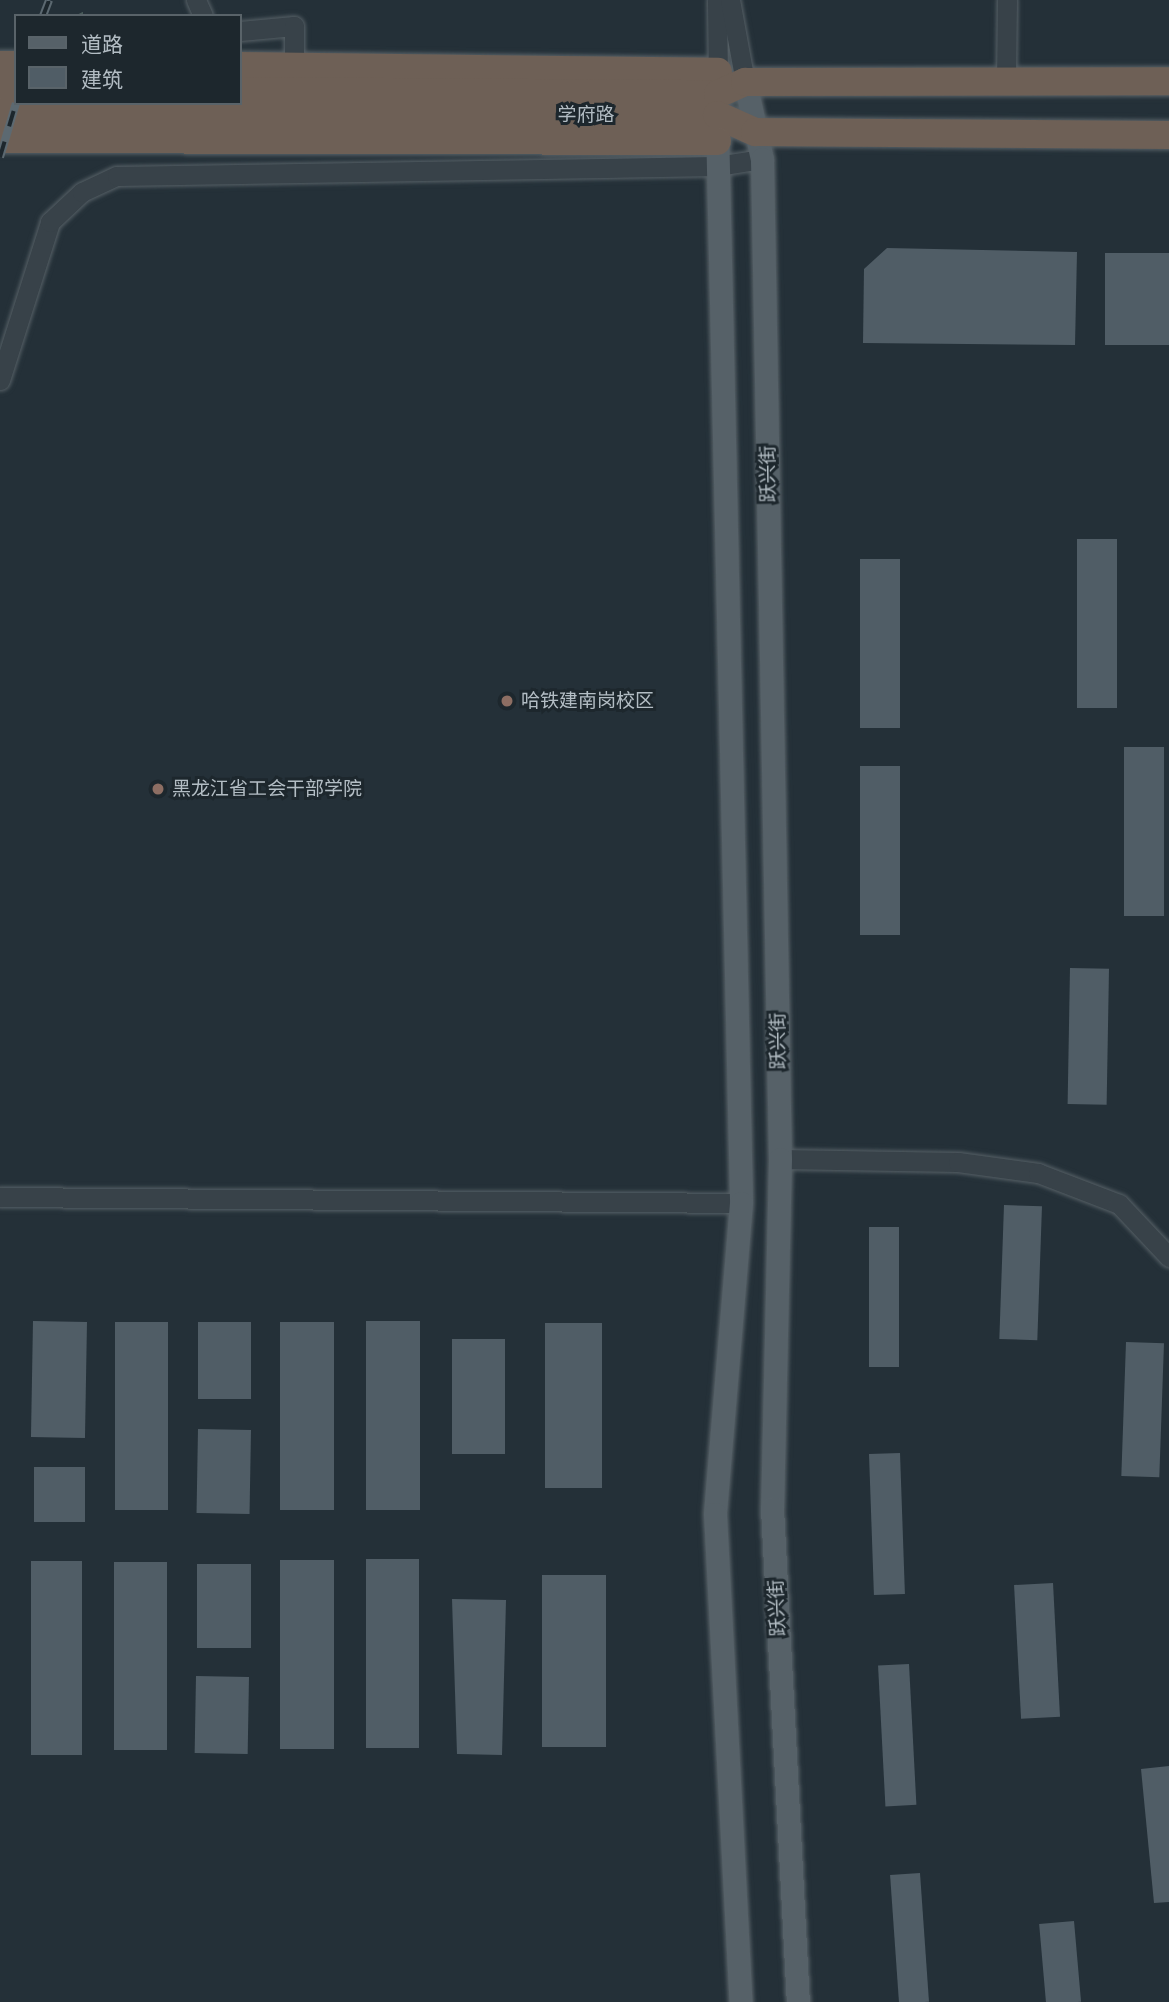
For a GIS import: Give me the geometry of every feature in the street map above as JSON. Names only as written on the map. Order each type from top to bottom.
[{"type":"highway","points":[[242,66],[294,66],[717,118]]},
{"type":"highway","name":"学府路","points":[[717,118],[745,82],[1169,81]]},
{"type":"highway","name":"学府路","points":[[242,91],[717,118],[755,132],[1169,135]]},
{"type":"highway","name":"学府路","points":[[0,112],[717,118]]},
{"type":"highway","points":[[0,138],[717,118]]},
{"type":"main road","name":"跃兴街","points":[[745,82],[762,159],[780,1159],[772,1508],[798,2002]]},
{"type":"main road","points":[[717,118],[741,1203],[715,1514],[741,2002]]},
{"type":"street","points":[[717,0],[717,118],[762,159]]},
{"type":"street","points":[[730,0],[745,82]]},
{"type":"street","points":[[1006,80],[1007,0]]},
{"type":"street","points":[[242,31],[294,26],[294,66]]},
{"type":"street","points":[[0,380],[50,222],[82,192],[117,176],[717,118]]},
{"type":"street","points":[[780,1159],[958,1163],[1038,1173],[1119,1204],[1169,1257]]},
{"type":"street","points":[[0,1197],[741,1203]]},
{"type":"building","points":[[887,248],[1077,252],[1075,345],[863,343],[864,269]]},
{"type":"building","points":[[1105,253],[1169,253],[1169,345],[1105,345]]},
{"type":"building","points":[[1077,539],[1117,539],[1117,708],[1077,708]]},
{"type":"building","points":[[860,559],[900,559],[900,728],[860,728]]},
{"type":"building","points":[[1124,747],[1164,747],[1164,916],[1124,916]]},
{"type":"building","points":[[860,766],[900,766],[900,935],[860,935]]},
{"type":"building","points":[[1070,968],[1109,969],[1107,1105],[1068,1104]]},
{"type":"building","points":[[1004,1205],[1042,1206],[1037,1340],[999,1339]]},
{"type":"building","points":[[869,1227],[899,1227],[899,1367],[869,1367]]},
{"type":"building","points":[[33,1321],[87,1322],[85,1438],[31,1437]]},
{"type":"building","points":[[366,1321],[420,1321],[420,1510],[366,1510]]},
{"type":"building","points":[[115,1322],[168,1322],[168,1510],[115,1510]]},
{"type":"building","points":[[198,1322],[251,1322],[251,1399],[198,1399]]},
{"type":"building","points":[[280,1322],[334,1322],[334,1510],[280,1510]]},
{"type":"building","points":[[545,1323],[602,1323],[602,1488],[545,1488]]},
{"type":"building","points":[[452,1339],[505,1339],[505,1454],[452,1454]]},
{"type":"building","points":[[1126,1342],[1164,1343],[1159,1477],[1121,1476]]},
{"type":"building","points":[[198,1429],[251,1430],[250,1514],[197,1513]]},
{"type":"building","points":[[900,1453],[905,1594],[874,1595],[869,1454]]},
{"type":"building","points":[[34,1467],[85,1467],[85,1522],[34,1522]]},
{"type":"building","points":[[366,1559],[419,1559],[419,1748],[366,1748]]},
{"type":"building","points":[[280,1560],[334,1560],[334,1749],[280,1749]]},
{"type":"building","points":[[31,1561],[82,1561],[82,1755],[31,1755]]},
{"type":"building","points":[[114,1562],[167,1562],[167,1750],[114,1750]]},
{"type":"building","points":[[197,1564],[251,1564],[251,1648],[197,1648]]},
{"type":"building","points":[[542,1575],[606,1575],[606,1747],[542,1747]]},
{"type":"building","points":[[1053,1583],[1060,1717],[1021,1719],[1014,1585]]},
{"type":"building","points":[[452,1599],[506,1600],[502,1755],[457,1754]]},
{"type":"building","points":[[909,1664],[916,1805],[885,1806],[878,1666]]},
{"type":"building","points":[[196,1676],[249,1677],[248,1754],[195,1753]]},
{"type":"building","points":[[1169,1766],[1169,1902],[1154,1903],[1141,1769]]},
{"type":"building","points":[[920,1873],[929,2002],[899,2002],[890,1875]]},
{"type":"building","points":[[1074,1921],[1081,2002],[1046,2002],[1039,1924]]},
{"type":"railway","points":[[44,14],[49,0]]},
{"type":"railway","points":[[0,157],[15,105]]},
{"type":"place","name":"哈铁建南岗校区","points":[[507,701]]},
{"type":"place","name":"黑龙江省工会干部学院","points":[[158,789]]}]
